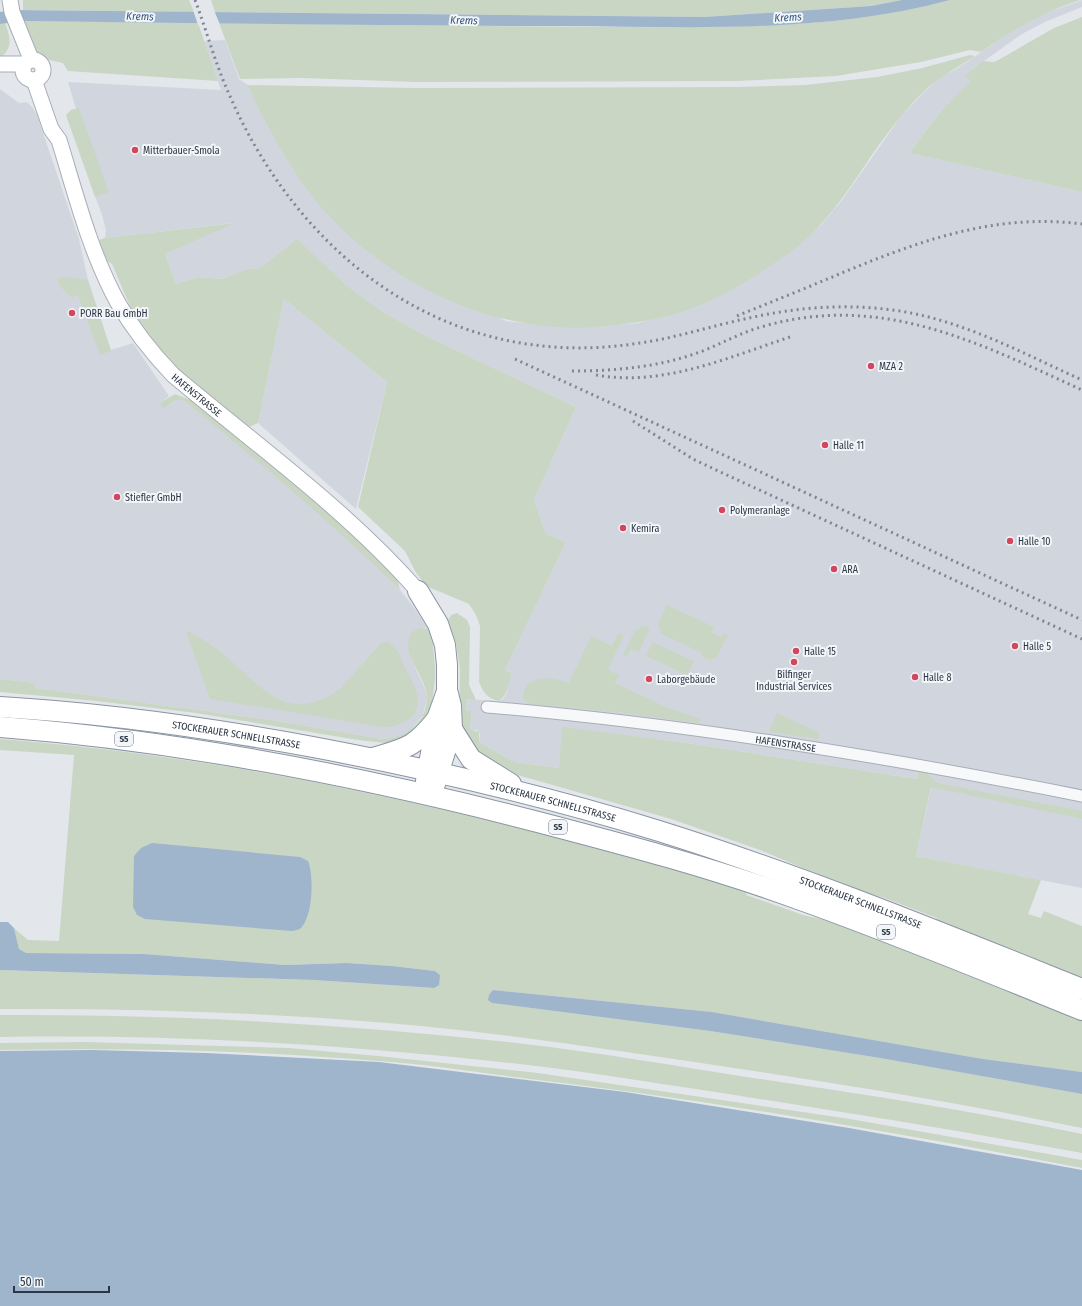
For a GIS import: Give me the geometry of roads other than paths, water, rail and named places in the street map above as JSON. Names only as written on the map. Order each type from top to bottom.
[{"type":"highway","points":[[418,591],[438,624],[445,645],[447,665],[445,724],[428,794]]},
{"type":"highway","name":"STOCKERAUER SCHNELLSTRASSE","points":[[2,707],[157,722],[282,742],[372,758],[433,771],[526,794],[658,830],[749,861],[892,914],[1082,989]]},
{"type":"highway","points":[[372,758],[404,748],[445,724]]},
{"type":"highway","points":[[445,724],[471,759],[526,794]]},
{"type":"highway","name":"STOCKERAUER SCHNELLSTRASSE","points":[[0,727],[61,732],[174,745],[343,776],[428,794],[589,835],[742,880],[797,898],[1082,1010]]},
{"type":"street","name":"HAFENSTRASSE","points":[[2,0],[13,4],[31,68],[51,128],[59,140],[103,273],[131,325],[152,352],[173,375],[362,532],[393,562],[418,591]]},
{"type":"street","points":[[0,64],[31,68]]},
{"type":"street","points":[[0,74],[31,68]]},
{"type":"street","name":"HAFENSTRASSE","points":[[487,707],[563,713],[682,727],[925,765],[1082,796]]},
{"type":"water","name":"Krems","points":[[902,0],[950,0],[903,11],[854,19],[757,26],[658,27],[360,25],[25,21],[0,24],[0,12],[11,10],[704,17],[871,6]]},
{"type":"water","points":[[152,843],[300,857],[308,861],[312,885],[310,905],[305,922],[300,929],[292,931],[145,919],[137,915],[133,907],[134,856],[141,848]]},
{"type":"water","points":[[0,922],[8,922],[14,928],[19,949],[26,953],[144,954],[285,965],[347,963],[392,966],[435,971],[440,975],[439,985],[434,988],[314,980],[0,970]]},
{"type":"water","points":[[493,990],[712,1012],[983,1059],[1082,1072],[1082,1094],[880,1058],[710,1031],[492,1003],[488,1000],[489,995]]},
{"type":"water","points":[[92,1050],[206,1053],[379,1062],[625,1092],[849,1128],[1082,1170],[1082,1306],[0,1306],[0,1051]]},
{"type":"railway","points":[[195,0],[226,87],[256,147],[293,202],[336,249],[385,289],[440,319],[500,339],[564,348],[648,342],[749,318],[799,309],[833,307],[884,309],[936,319],[961,327],[986,336],[1082,380]]},
{"type":"railway","points":[[737,316],[902,249],[960,232],[1020,222],[1082,224]]},
{"type":"railway","points":[[572,371],[621,369],[653,365],[700,352],[761,327],[805,318],[847,315],[887,319],[927,327],[1004,355],[1082,390]]},
{"type":"railway","points":[[596,375],[621,378],[646,377],[671,373],[720,361],[793,336]]},
{"type":"railway","points":[[515,359],[1082,620]]},
{"type":"railway","points":[[633,421],[693,459],[1082,639]]},
{"type":"place","name":"Mitterbauer-Smola","points":[[135,150]]},
{"type":"place","name":"PORR Bau GmbH","points":[[72,313]]},
{"type":"place","name":"MZA 2","points":[[871,366]]},
{"type":"place","name":"Halle 11","points":[[825,445]]},
{"type":"place","name":"Stiefler GmbH","points":[[117,497]]},
{"type":"place","name":"Polymeranlage","points":[[722,510]]},
{"type":"place","name":"Kemira","points":[[623,528]]},
{"type":"place","name":"Halle 10","points":[[1010,541]]},
{"type":"place","name":"ARA","points":[[834,569]]},
{"type":"place","name":"Halle 5","points":[[1015,646]]},
{"type":"place","name":"Halle 15","points":[[796,651]]},
{"type":"place","name":"Bilfinger Industrial Services","points":[[794,662]]},
{"type":"place","name":"Halle 8","points":[[915,677]]},
{"type":"place","name":"Laborgebäude","points":[[649,679]]}]
